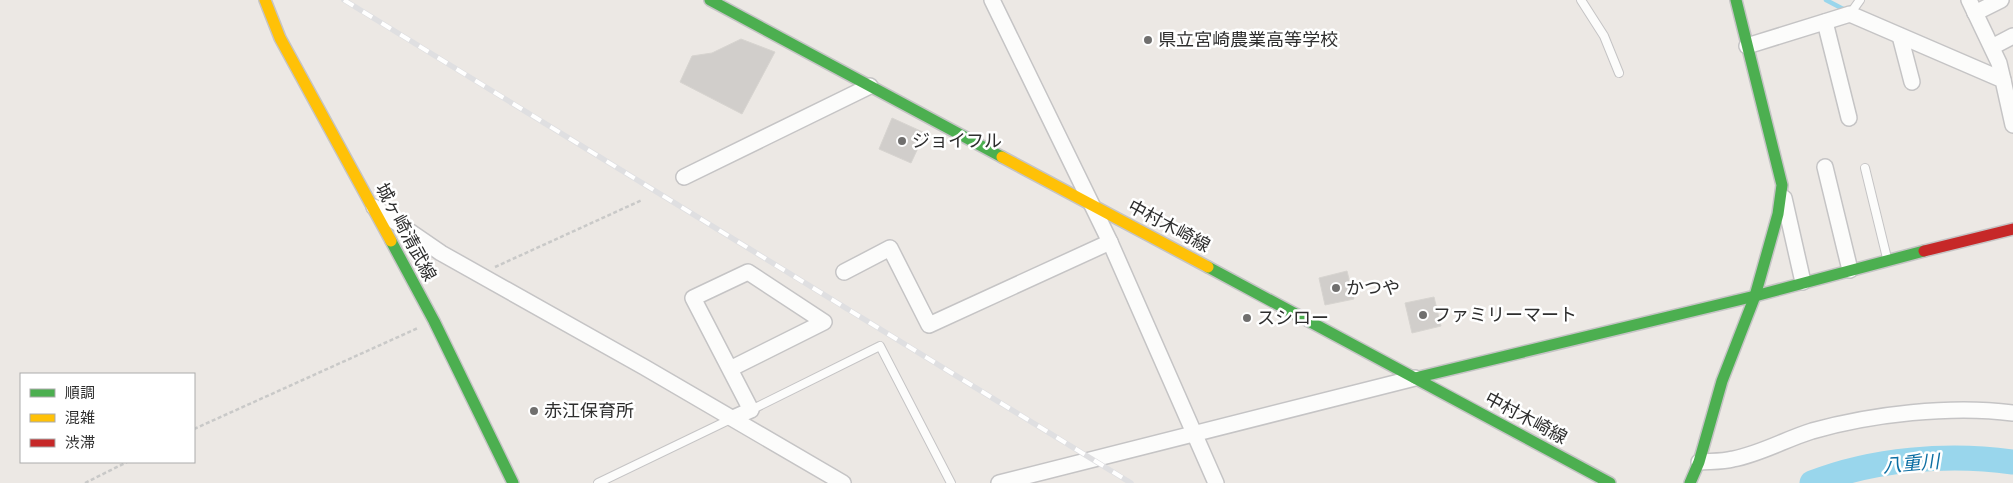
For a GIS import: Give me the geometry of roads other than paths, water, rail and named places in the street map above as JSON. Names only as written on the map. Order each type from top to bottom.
[{"type":"main road","name":"城ヶ崎清武線","points":[[265,0],[280,38],[434,321],[513,483]]},
{"type":"main road","name":"中村木崎線","points":[[710,0],[1610,483]]},
{"type":"main road","points":[[1690,483],[1699,462],[1722,381],[1755,296],[1778,214],[1782,185],[1736,0]]},
{"type":"main road","points":[[1415,378],[1755,296],[2013,229]]},
{"type":"street","points":[[992,0],[1110,242],[1216,483]]},
{"type":"street","points":[[2001,0],[1972,6],[1999,63],[2013,125]]},
{"type":"street","points":[[1747,46],[1850,14],[2002,80]]},
{"type":"street","points":[[1825,22],[1849,118]]},
{"type":"street","points":[[1900,36],[1912,82]]},
{"type":"street","points":[[1992,47],[2013,36]]},
{"type":"street","points":[[684,177],[870,86]]},
{"type":"street","points":[[1825,167],[1850,270]]},
{"type":"street","points":[[1782,185],[1785,206],[1803,282]]},
{"type":"street","points":[[373,206],[441,253],[733,418],[843,483]]},
{"type":"street","points":[[844,272],[890,248],[929,325],[1110,242]]},
{"type":"street","points":[[730,369],[824,322],[748,272],[693,298],[730,369],[752,410],[733,418]]},
{"type":"street","points":[[999,483],[1415,378]]},
{"type":"street","points":[[1699,462],[1733,459],[1812,431],[1875,416],[1950,411],[2013,413]]},
{"type":"lane","points":[[1581,0],[1604,36],[1619,73]]},
{"type":"lane","points":[[1850,14],[1860,0]]},
{"type":"lane","points":[[1865,168],[1888,261]]},
{"type":"lane","points":[[752,410],[880,346],[951,483]]},
{"type":"lane","points":[[598,483],[733,418]]},
{"type":"waterway","points":[[1826,0],[1847,11]]},
{"type":"waterway","name":"八重川","points":[[1812,483],[1860,468],[1911,460],[1963,458],[2013,462]]},
{"type":"railway","points":[[344,0],[1131,483]]},
{"type":"place","name":"県立宮崎農業高等学校","points":[[1148,40]]},
{"type":"place","name":"ジョイフル","points":[[902,141]]},
{"type":"place","name":"かつや","points":[[1336,288]]},
{"type":"place","name":"ファミリーマート","points":[[1423,315]]},
{"type":"place","name":"スシロー","points":[[1247,318]]},
{"type":"place","name":"赤江保育所","points":[[534,411]]}]
